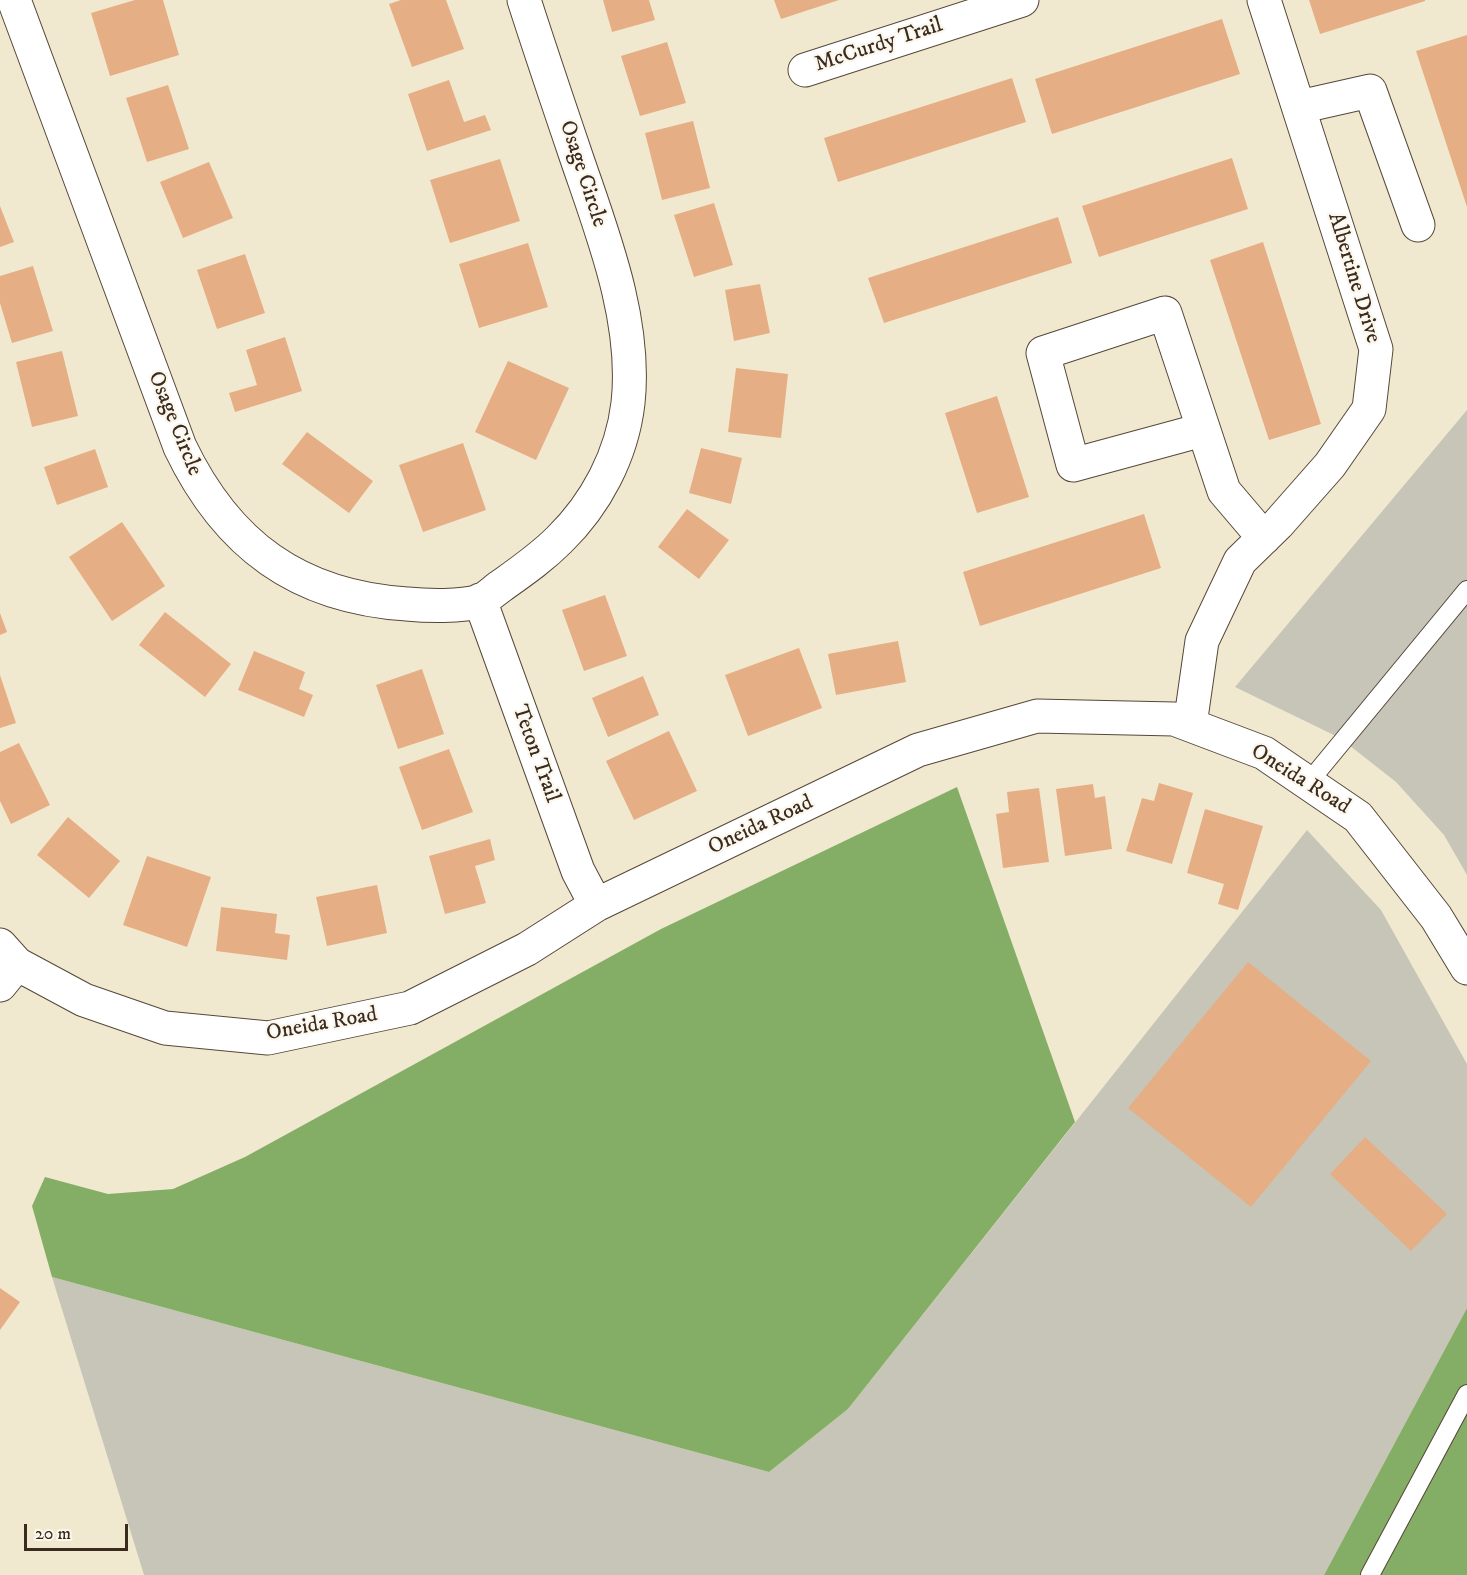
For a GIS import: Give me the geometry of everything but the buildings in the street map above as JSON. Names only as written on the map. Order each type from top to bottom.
[{"type":"street","name":"Osage Circle","points":[[14,0],[180,447],[197,483],[218,513],[270,562],[326,591],[400,604],[429,606],[480,600],[538,561],[579,521],[611,467],[628,404],[626,337],[613,273],[596,212],[524,0]]},
{"type":"street","name":"McCurdy Trail","points":[[805,70],[1022,0]]},
{"type":"street","name":"Albertine Drive","points":[[1190,725],[1202,641],[1240,561],[1330,465],[1369,409],[1376,348],[1264,0]]},
{"type":"street","points":[[1299,107],[1370,91],[1418,225]]},
{"type":"street","points":[[1202,430],[1073,465],[1042,352],[1165,313],[1224,491],[1264,538]]},
{"type":"street","name":"Teton Trail","points":[[480,600],[578,871],[596,904]]},
{"type":"street","name":"Oneida Road","points":[[6,965],[84,1000],[165,1028],[268,1038],[410,1008],[527,948],[596,904],[918,750],[1037,716],[1174,719],[1264,753],[1358,817],[1436,917],[1467,968]]},
{"type":"lane","points":[[1308,783],[1467,590]]},
{"type":"lane","points":[[1370,1575],[1467,1394]]},
{"type":"shaded area","points":[[1467,410],[1467,875],[1444,835],[1396,782],[1340,738],[1235,687]]},
{"type":"shaded area","points":[[1307,830],[1381,910],[1467,1064],[1467,1308],[1324,1575],[144,1575],[52,1277],[769,1472],[848,1409]]},
{"type":"green space","points":[[957,787],[1075,1122],[848,1409],[769,1472],[52,1277],[32,1206],[45,1177],[108,1194],[173,1189],[245,1157],[661,929]]},
{"type":"green space","points":[[1467,1308],[1467,1575],[1324,1575]]}]
